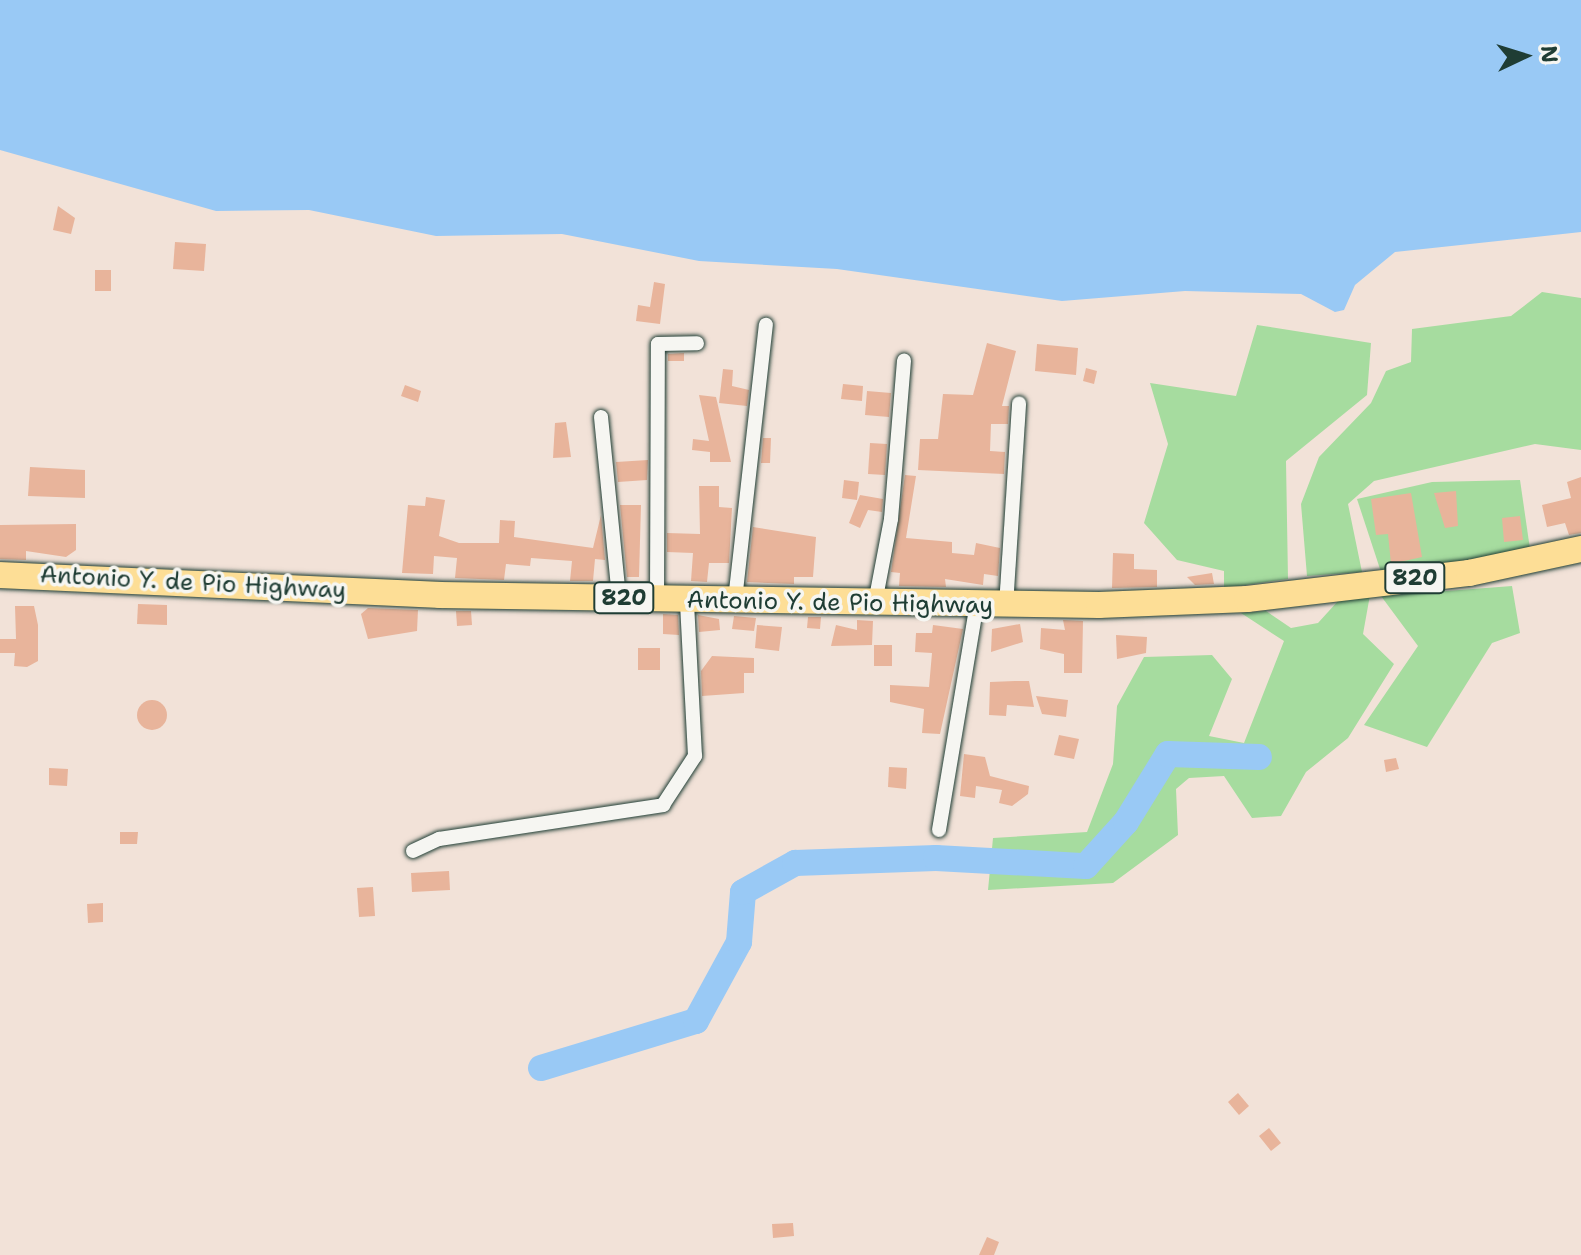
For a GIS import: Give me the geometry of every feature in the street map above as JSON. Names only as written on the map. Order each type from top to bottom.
[{"type":"highway","name":"Antonio Y. de Pio Highway","points":[[0,575],[687,601],[1006,606],[1247,599],[1469,573],[1581,549]]},
{"type":"street","points":[[735,600],[766,325]]},
{"type":"street","points":[[657,599],[658,344],[697,343]]},
{"type":"street","points":[[875,603],[891,519],[904,361]]},
{"type":"street","points":[[1006,606],[1019,403]]},
{"type":"street","points":[[601,417],[619,598]]},
{"type":"street","points":[[413,851],[439,839],[663,805],[695,756],[687,601]]},
{"type":"street","points":[[939,830],[977,604]]},
{"type":"green space","points":[[1542,292],[1581,298],[1581,450],[1535,444],[1374,481],[1348,504],[1362,572],[1307,576],[1301,504],[1319,457],[1371,403],[1386,371],[1411,362],[1412,329],[1511,316]]},
{"type":"green space","points":[[1257,325],[1371,343],[1367,395],[1286,461],[1288,579],[1224,588],[1224,571],[1177,560],[1144,523],[1168,444],[1150,383],[1236,396]]},
{"type":"green space","points":[[1520,480],[1530,549],[1382,575],[1357,499],[1432,482]]},
{"type":"green space","points":[[1512,586],[1520,633],[1492,643],[1427,747],[1364,725],[1418,646],[1381,596]]},
{"type":"green space","points":[[1370,595],[1363,634],[1394,664],[1348,738],[1306,772],[1281,816],[1252,818],[1224,776],[1189,778],[1176,789],[1178,835],[1113,883],[988,890],[993,838],[1087,832],[1113,764],[1117,706],[1144,657],[1212,655],[1232,679],[1209,736],[1244,743],[1284,641],[1241,613],[1266,611],[1291,628],[1318,623],[1338,601]]},
{"type":"water","points":[[0,0],[1581,0],[1581,232],[1395,252],[1355,285],[1344,310],[1335,312],[1301,294],[1185,291],[1062,301],[837,269],[699,261],[562,234],[436,236],[309,210],[216,211],[0,150]]},
{"type":"building","points":[[58,206],[75,218],[71,234],[53,230]]},
{"type":"building","points":[[175,242],[206,244],[204,271],[173,269]]},
{"type":"building","points":[[95,270],[111,270],[111,291],[95,291]]},
{"type":"building","points":[[654,282],[665,284],[660,324],[636,321],[638,305],[650,307]]},
{"type":"building","points":[[987,343],[1016,351],[1002,406],[1009,406],[1008,424],[991,424],[990,451],[1005,452],[1004,474],[918,470],[920,439],[938,439],[943,394],[973,395]]},
{"type":"building","points":[[1037,344],[1078,348],[1076,375],[1035,371]]},
{"type":"building","points":[[684,353],[684,361],[668,361],[668,354]]},
{"type":"building","points":[[1086,368],[1097,371],[1094,384],[1083,381]]},
{"type":"building","points":[[723,369],[733,370],[732,386],[749,390],[747,406],[719,403]]},
{"type":"building","points":[[843,384],[863,386],[862,401],[841,399]]},
{"type":"building","points":[[405,385],[421,391],[418,402],[401,396]]},
{"type":"building","points":[[867,391],[891,393],[889,417],[865,415]]},
{"type":"building","points":[[699,395],[716,397],[731,462],[710,462],[710,452],[692,450],[693,439],[709,441]]},
{"type":"building","points":[[566,422],[571,457],[553,458],[555,423]]},
{"type":"building","points":[[763,438],[771,438],[770,463],[761,463]]},
{"type":"building","points":[[870,443],[887,444],[885,475],[868,474]]},
{"type":"building","points":[[648,460],[647,480],[618,482],[616,462]]},
{"type":"building","points":[[30,467],[85,470],[85,498],[28,496]]},
{"type":"building","points":[[905,475],[916,476],[906,538],[952,542],[952,553],[974,555],[976,543],[1000,548],[998,576],[984,574],[983,585],[945,579],[946,587],[899,586],[900,573],[891,572]]},
{"type":"building","points":[[1581,477],[1581,533],[1569,535],[1565,523],[1547,527],[1542,505],[1571,498],[1567,482]]},
{"type":"building","points":[[844,480],[859,482],[857,500],[842,498]]},
{"type":"building","points":[[699,486],[719,486],[719,507],[732,508],[729,563],[709,563],[707,582],[691,581],[693,553],[667,552],[667,533],[700,534]]},
{"type":"building","points":[[1456,491],[1458,526],[1445,528],[1434,493]]},
{"type":"building","points":[[1411,493],[1422,557],[1391,564],[1388,534],[1376,535],[1371,499]]},
{"type":"building","points":[[860,495],[883,499],[882,512],[868,510],[860,528],[849,523]]},
{"type":"building","points":[[426,497],[445,500],[439,536],[459,543],[499,543],[500,520],[515,521],[514,537],[593,548],[601,515],[605,560],[595,559],[593,581],[570,581],[572,561],[531,558],[530,566],[506,564],[504,580],[455,578],[457,558],[434,556],[433,574],[402,573],[408,505],[425,506]]},
{"type":"building","points":[[620,505],[641,505],[639,577],[627,577]]},
{"type":"building","points":[[1520,516],[1523,540],[1504,542],[1502,518]]},
{"type":"building","points":[[76,524],[76,550],[66,557],[26,551],[26,560],[0,559],[0,525]]},
{"type":"building","points":[[753,527],[816,537],[813,577],[794,577],[794,584],[747,582]]},
{"type":"building","points":[[1113,553],[1134,554],[1134,569],[1157,570],[1157,587],[1112,588]]},
{"type":"building","points":[[1212,573],[1214,584],[1195,585],[1187,577]]},
{"type":"building","points":[[138,604],[167,605],[167,625],[137,624]]},
{"type":"building","points":[[15,606],[34,606],[38,625],[38,661],[27,667],[14,666],[15,653],[0,653],[0,639],[16,639]]},
{"type":"building","points":[[368,608],[418,610],[417,631],[368,639],[361,614]]},
{"type":"building","points":[[456,611],[471,611],[472,625],[457,626]]},
{"type":"building","points":[[663,614],[678,615],[679,635],[663,634]]},
{"type":"building","points":[[698,615],[719,619],[720,630],[699,632]]},
{"type":"building","points":[[734,616],[756,618],[754,631],[732,629]]},
{"type":"building","points":[[808,617],[821,617],[820,629],[807,628]]},
{"type":"building","points":[[857,620],[873,621],[872,645],[831,646],[836,625],[857,630]]},
{"type":"building","points":[[1063,620],[1083,621],[1082,673],[1064,673],[1064,654],[1040,649],[1041,628],[1065,630]]},
{"type":"building","points":[[1020,624],[1023,642],[991,652],[992,629]]},
{"type":"building","points":[[757,625],[782,627],[779,651],[755,648]]},
{"type":"building","points":[[933,625],[963,629],[940,734],[922,733],[924,709],[890,702],[890,685],[929,687],[932,653],[915,652],[916,633],[932,633]]},
{"type":"building","points":[[1116,635],[1147,637],[1146,653],[1117,659]]},
{"type":"building","points":[[874,645],[892,645],[892,666],[874,666]]},
{"type":"building","points":[[638,648],[660,648],[660,670],[638,670]]},
{"type":"building","points":[[712,656],[754,658],[754,673],[744,673],[744,693],[702,696],[701,671]]},
{"type":"building","points":[[1029,681],[1034,707],[1007,705],[1006,716],[989,715],[990,682]]},
{"type":"building","points":[[1036,696],[1068,700],[1066,717],[1042,714]]},
{"type":"building","points":[[152,700],[158,701],[166,709],[166,721],[158,729],[152,730],[146,729],[138,721],[137,715],[138,709],[146,701]]},
{"type":"building","points":[[1059,735],[1079,739],[1074,759],[1054,755]]},
{"type":"building","points":[[964,754],[985,757],[990,776],[1029,786],[1028,794],[1012,806],[999,803],[1002,790],[976,786],[975,798],[960,796]]},
{"type":"building","points":[[1396,758],[1399,769],[1386,772],[1384,760]]},
{"type":"building","points":[[889,767],[907,768],[906,789],[888,787]]},
{"type":"building","points":[[49,768],[68,769],[67,786],[49,785]]},
{"type":"building","points":[[120,832],[138,832],[137,844],[120,844]]},
{"type":"building","points":[[449,871],[450,890],[412,892],[411,873]]},
{"type":"building","points":[[373,887],[375,916],[359,917],[357,888]]},
{"type":"building","points":[[103,903],[103,922],[88,923],[87,904]]},
{"type":"building","points":[[1238,1093],[1249,1106],[1239,1115],[1228,1102]]},
{"type":"building","points":[[1269,1128],[1281,1143],[1271,1151],[1259,1136]]},
{"type":"building","points":[[793,1223],[794,1236],[773,1238],[772,1224]]},
{"type":"building","points":[[987,1237],[999,1242],[994,1255],[979,1255]]},
{"type":"waterway","points":[[541,1068],[696,1021],[739,942],[743,892],[795,863],[936,858],[1086,866],[1126,822],[1168,754],[1259,757]]}]
